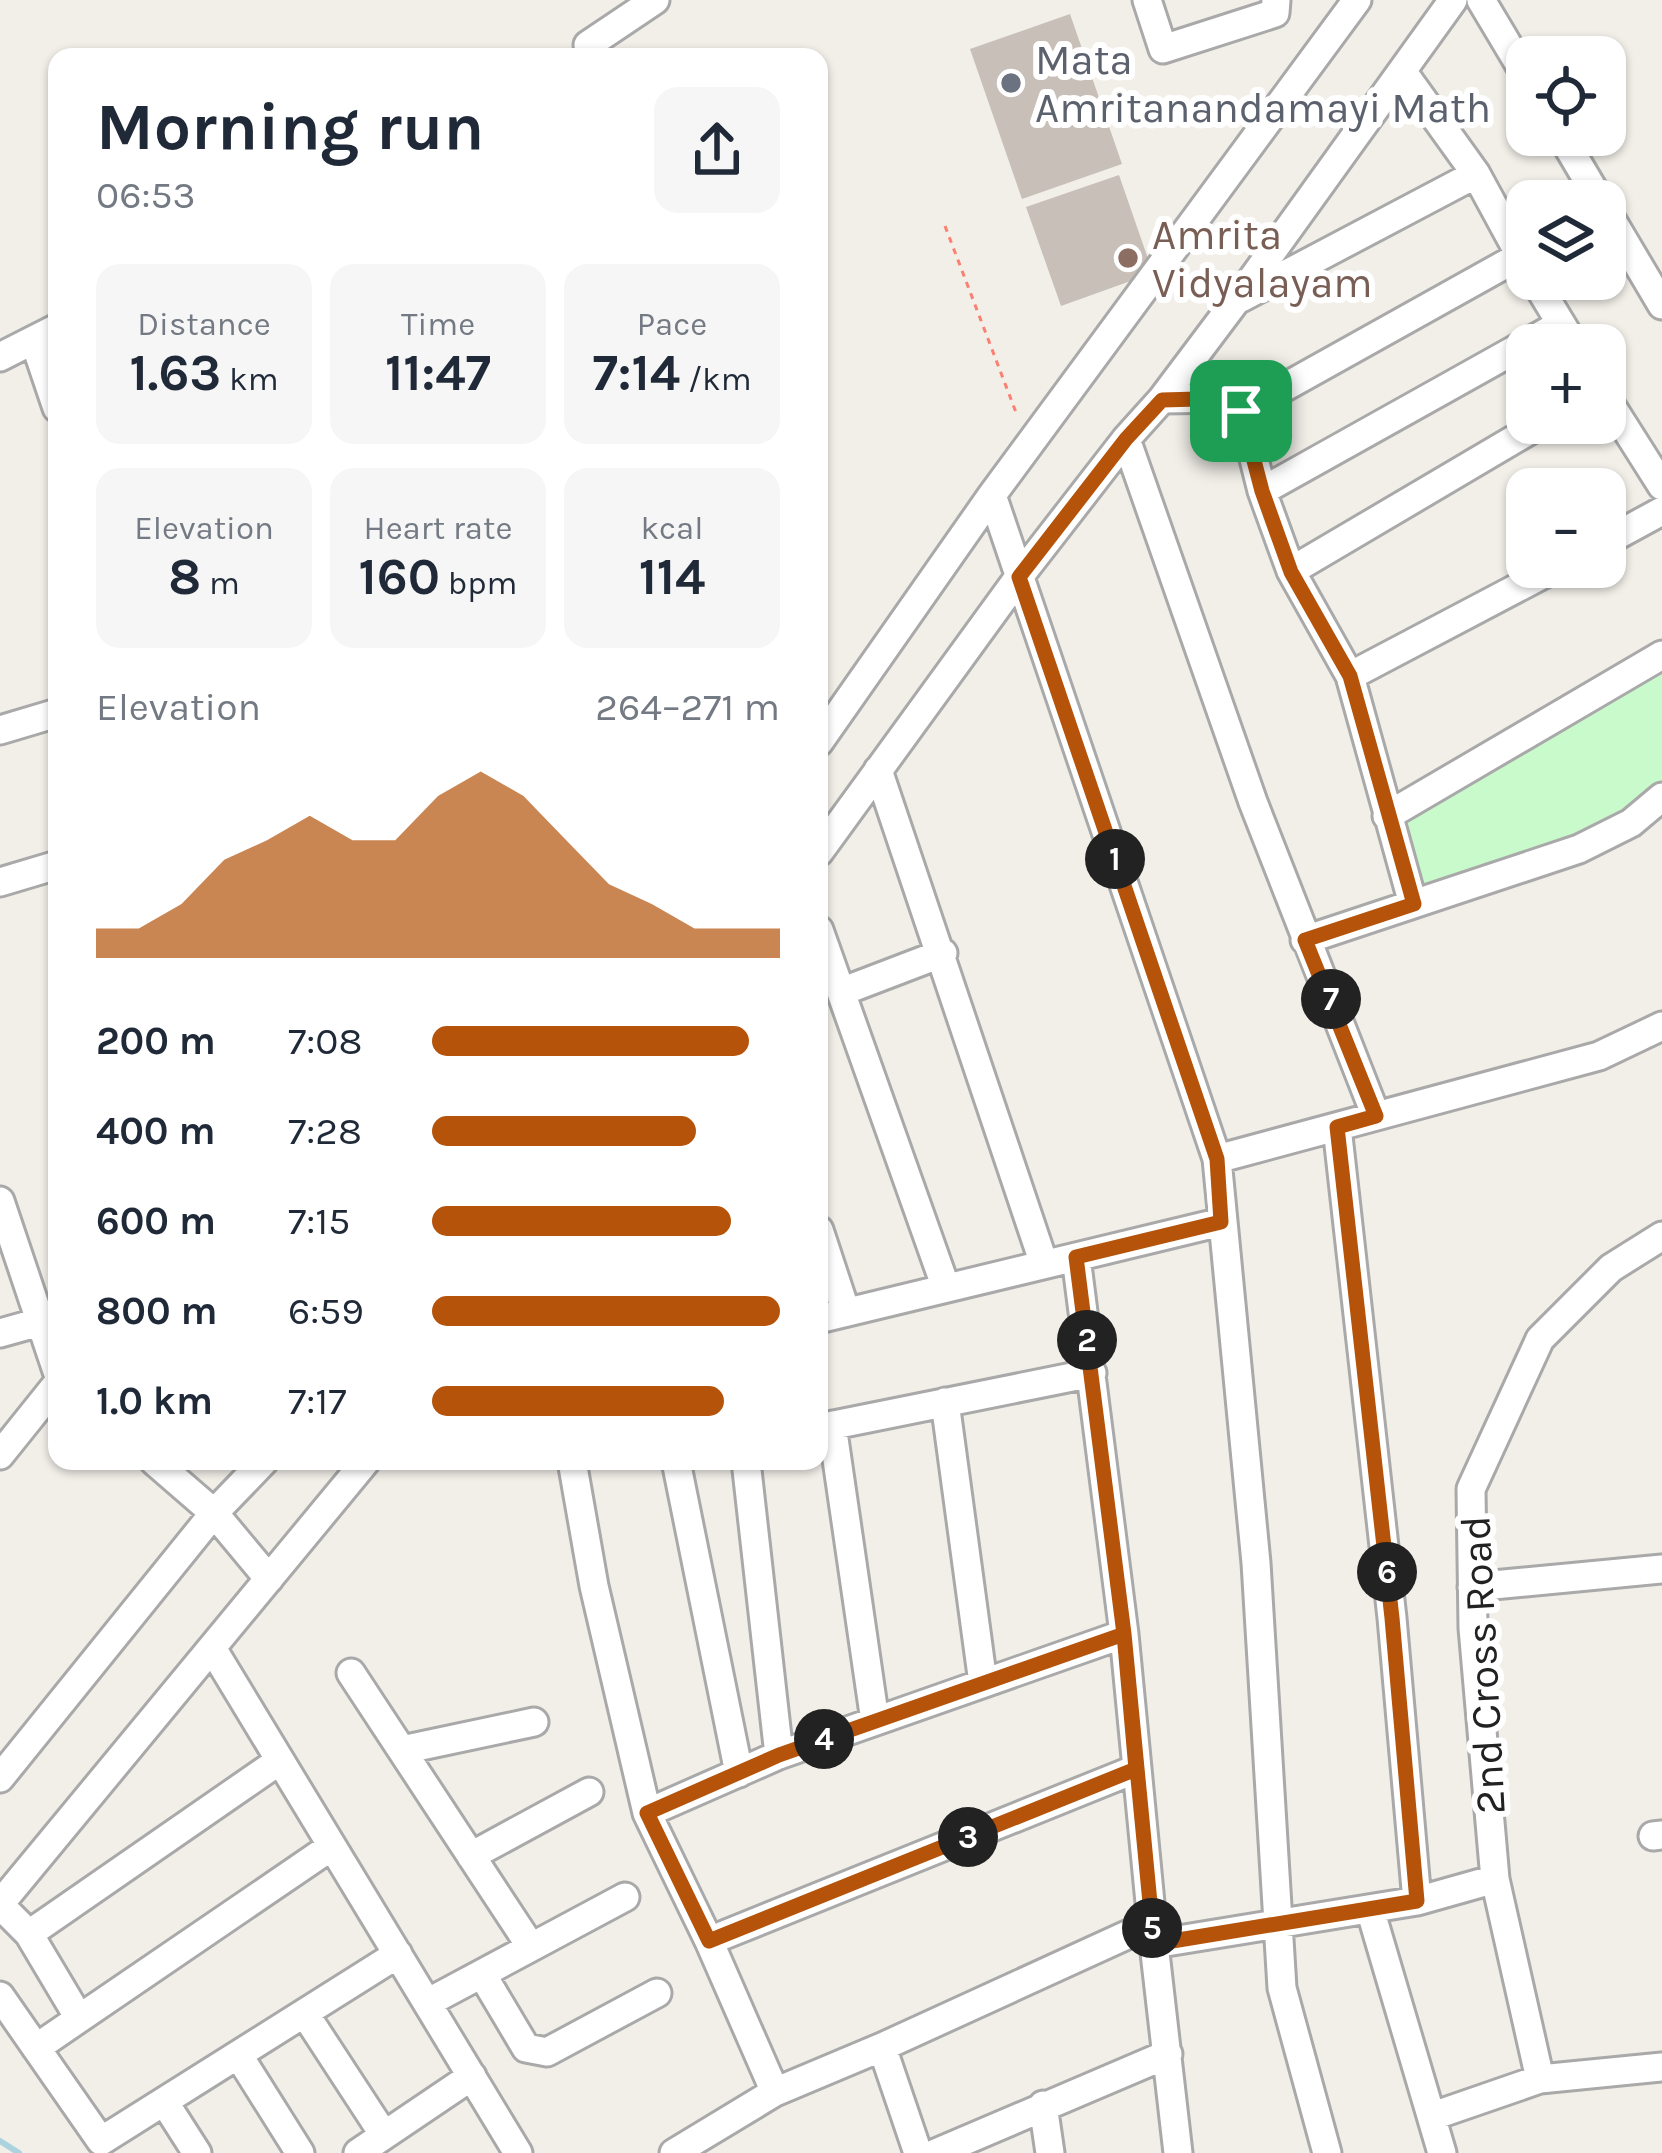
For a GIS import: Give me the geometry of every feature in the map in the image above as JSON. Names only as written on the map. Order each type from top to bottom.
[{"type":"street","points":[[590,48],[655,0]]},
{"type":"street","points":[[1147,0],[1163,50],[1275,13],[1276,0]]},
{"type":"street","points":[[828,729],[1028,445],[1357,0]]},
{"type":"street","points":[[828,839],[1019,577],[1162,400],[1454,0]]},
{"type":"street","points":[[1481,0],[1506,42]]},
{"type":"street","points":[[1402,71],[1476,174],[1506,229]]},
{"type":"street","points":[[1234,302],[1476,174]]},
{"type":"street","points":[[1626,244],[1662,305]]},
{"type":"street","points":[[1241,411],[1506,278]]},
{"type":"street","points":[[0,357],[45,334]]},
{"type":"street","points":[[1262,491],[1506,365]]},
{"type":"street","points":[[1162,400],[1234,398],[1241,411],[1262,491],[1291,572],[1350,676],[1414,904]]},
{"type":"street","points":[[1626,429],[1662,486]]},
{"type":"street","points":[[1126,439],[1305,940],[1376,1116]]},
{"type":"street","points":[[1291,572],[1507,444]]},
{"type":"street","points":[[992,495],[1217,1159],[1256,1563],[1282,1988],[1327,2153]]},
{"type":"street","points":[[1626,531],[1662,512]]},
{"type":"street","points":[[1350,676],[1517,588]]},
{"type":"street","points":[[1387,816],[1662,656]]},
{"type":"street","points":[[0,730],[48,715]]},
{"type":"street","points":[[878,770],[943,952],[1044,1264]]},
{"type":"street","points":[[1305,940],[1579,849],[1631,823],[1662,797]]},
{"type":"street","points":[[0,882],[48,868]]},
{"type":"street","points":[[842,992],[943,952]]},
{"type":"street","points":[[828,954],[946,1288]]},
{"type":"street","points":[[1217,1159],[1599,1056],[1662,1026]]},
{"type":"street","points":[[1337,1127],[1392,1618],[1417,1901]]},
{"type":"street","points":[[0,1201],[48,1318]]},
{"type":"street","points":[[832,1316],[1221,1222]]},
{"type":"street","name":"2nd Cross Road","points":[[1540,2079],[1496,1879],[1472,1587],[1472,1489],[1540,1339],[1611,1268],[1662,1236]]},
{"type":"street","points":[[1076,1257],[1124,1634],[1178,2153]]},
{"type":"street","points":[[0,1334],[48,1320]]},
{"type":"street","points":[[828,1426],[1092,1373]]},
{"type":"street","points":[[0,1455],[48,1395]]},
{"type":"street","points":[[945,1402],[983,1683]]},
{"type":"street","points":[[828,1438],[875,1721]]},
{"type":"street","points":[[164,1470],[214,1513],[269,1579]]},
{"type":"street","points":[[0,1778],[253,1470]]},
{"type":"street","points":[[79,2018],[29,1934],[0,1904],[359,1470]]},
{"type":"street","points":[[574,1470],[647,1813],[775,2092]]},
{"type":"street","points":[[678,1470],[739,1773]]},
{"type":"street","points":[[747,1470],[779,1755]]},
{"type":"street","points":[[1472,1587],[1662,1569]]},
{"type":"street","points":[[647,1813],[779,1755],[1124,1634]]},
{"type":"street","points":[[212,1648],[514,2152]]},
{"type":"street","points":[[351,1673],[531,1947]]},
{"type":"street","points":[[402,1750],[534,1722]]},
{"type":"street","points":[[29,1934],[279,1761]]},
{"type":"street","points":[[709,1941],[1136,1769]]},
{"type":"street","points":[[471,1856],[589,1792]]},
{"type":"street","points":[[36,2048],[332,1846]]},
{"type":"street","points":[[674,2153],[775,2092],[1153,1934],[1280,1925],[1417,1901],[1496,1879]]},
{"type":"street","points":[[427,2003],[625,1897]]},
{"type":"street","points":[[1370,1909],[1442,2153]]},
{"type":"street","points":[[0,1996],[101,2141],[398,1954]]},
{"type":"street","points":[[482,1974],[526,2048],[538,2053],[657,1993]]},
{"type":"street","points":[[305,2014],[384,2135]]},
{"type":"street","points":[[882,2047],[918,2153]]},
{"type":"street","points":[[936,2153],[1168,2054]]},
{"type":"street","points":[[239,2056],[301,2153]]},
{"type":"street","points":[[1433,2116],[1540,2079],[1662,2067]]},
{"type":"street","points":[[358,2153],[472,2076]]},
{"type":"street","points":[[165,2103],[197,2153]]},
{"type":"street","points":[[1042,2104],[1050,2153]]},
{"type":"path","points":[[945,226],[1028,445]]},
{"type":"green space","points":[[1662,673],[1662,783],[1621,818],[1423,891],[1401,818]]},
{"type":"building","points":[[1070,14],[1122,164],[1022,199],[970,49]]},
{"type":"building","points":[[1119,175],[1153,273],[1061,306],[1026,207]]},
{"type":"waterway","points":[[0,2141],[19,2153]]},
{"type":"place","name":"Mata Amritanandamayi Math","points":[[1011,83]]},
{"type":"place","name":"Amrita Vidyalayam","points":[[1128,258]]},
{"type":"route","points":[[1241,411],[1234,398],[1162,400],[1019,577],[1217,1159],[1221,1222],[1076,1257],[1124,1634],[1136,1769],[709,1941],[647,1813],[779,1755],[1124,1634],[1154,1944],[1417,1901],[1392,1618],[1337,1127],[1376,1116],[1305,940],[1414,904],[1350,676],[1291,572],[1262,491],[1241,411]]}]
